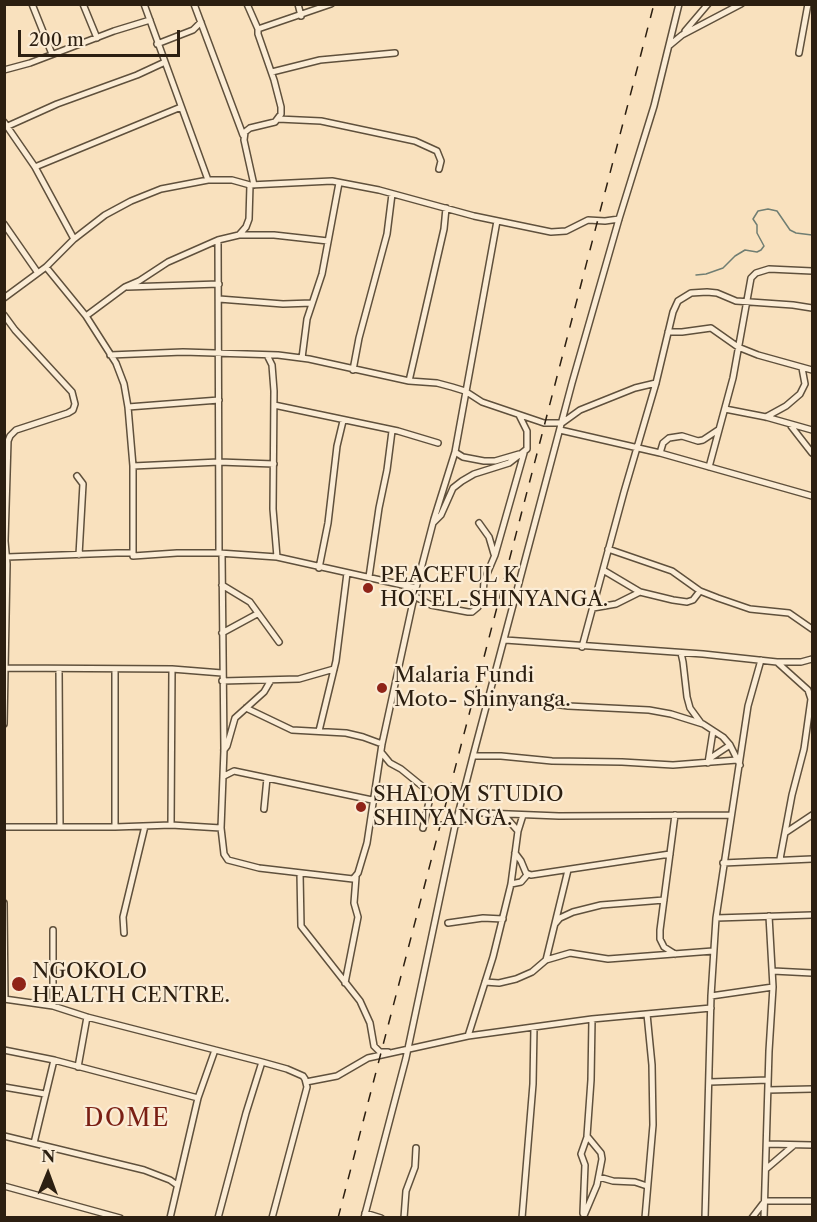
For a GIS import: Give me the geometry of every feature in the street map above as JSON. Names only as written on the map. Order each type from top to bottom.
[{"type":"street","points":[[32,4],[52,54]]},
{"type":"street","points":[[83,4],[97,38]]},
{"type":"street","points":[[144,4],[208,180]]},
{"type":"street","points":[[194,4],[244,137],[252,185],[249,219],[238,235]]},
{"type":"street","points":[[247,4],[272,72],[281,107],[279,119]]},
{"type":"street","points":[[298,4],[301,15]]},
{"type":"street","points":[[258,29],[331,4]]},
{"type":"street","points":[[381,1218],[365,1215],[406,1058],[455,826],[561,427],[619,219],[649,126],[679,4]]},
{"type":"street","points":[[669,46],[682,35],[708,4]]},
{"type":"street","points":[[682,35],[741,4]]},
{"type":"street","points":[[799,53],[808,4]]},
{"type":"street","points":[[4,70],[150,20]]},
{"type":"street","points":[[157,44],[193,30],[201,22]]},
{"type":"street","points":[[272,72],[320,60],[395,53]]},
{"type":"street","points":[[74,239],[35,167],[6,124],[137,75],[165,62]]},
{"type":"street","points":[[35,167],[181,107]]},
{"type":"street","points":[[244,137],[245,132],[250,128],[279,119],[321,121],[415,141],[437,151],[441,161],[439,169]]},
{"type":"street","points":[[4,298],[46,267],[74,239],[105,215],[161,189],[208,180],[232,180],[252,185],[339,183],[497,221],[559,232],[584,221],[619,219]]},
{"type":"street","points":[[302,358],[307,318],[322,274],[339,183]]},
{"type":"street","points":[[353,370],[359,338],[387,234],[392,194]]},
{"type":"street","points":[[409,381],[444,229],[446,208]]},
{"type":"street","points":[[345,983],[358,917],[354,903],[356,877],[367,843],[382,744],[416,588],[455,452],[497,221]]},
{"type":"street","points":[[5,226],[38,273]]},
{"type":"street","points":[[87,316],[125,287],[139,281],[168,262],[218,240],[238,235],[274,235],[328,241]]},
{"type":"street","points":[[218,240],[224,750],[221,828],[224,854],[228,860],[259,868],[353,879],[356,877]]},
{"type":"street","points":[[46,267],[87,316],[124,384],[133,465],[133,553]]},
{"type":"street","points":[[709,466],[735,370],[751,278],[756,273],[769,269],[813,271]]},
{"type":"street","points":[[125,287],[219,284]]},
{"type":"street","points":[[582,647],[676,304],[686,295],[707,292],[736,301],[813,308]]},
{"type":"street","points":[[219,299],[262,303],[312,303]]},
{"type":"street","points":[[4,315],[72,392],[75,399],[73,410],[68,413],[16,430],[10,436],[5,453],[7,557],[4,724]]},
{"type":"street","points":[[668,332],[711,328],[738,347],[813,370]]},
{"type":"street","points":[[110,355],[183,352],[267,355],[302,358],[409,381],[437,383],[465,391],[482,402],[544,423],[813,496]]},
{"type":"street","points":[[267,355],[272,365],[274,405],[273,509],[277,557]]},
{"type":"street","points":[[766,417],[786,406],[800,394],[805,384],[802,368]]},
{"type":"street","points":[[561,427],[580,410],[635,388],[656,383]]},
{"type":"street","points":[[128,407],[219,400]]},
{"type":"street","points":[[274,405],[392,430],[438,444]]},
{"type":"street","points":[[725,409],[813,430]]},
{"type":"street","points":[[414,596],[431,605],[472,612],[480,602],[484,580],[495,555],[527,449],[527,431],[519,415]]},
{"type":"street","points":[[319,568],[328,523],[337,446],[343,421]]},
{"type":"street","points":[[790,425],[813,453]]},
{"type":"street","points":[[369,578],[392,430]]},
{"type":"street","points":[[660,453],[663,443],[669,438],[682,436],[698,441],[718,430]]},
{"type":"street","points":[[455,452],[464,457],[484,461],[495,461],[524,453]]},
{"type":"street","points":[[433,523],[441,515],[453,488],[462,481],[474,474],[509,462],[524,453]]},
{"type":"street","points":[[133,465],[219,462],[274,464]]},
{"type":"street","points":[[77,476],[83,484],[79,555]]},
{"type":"street","points":[[479,523],[489,537],[495,555]]},
{"type":"street","points":[[608,549],[672,571],[700,591],[750,609],[789,612],[813,629]]},
{"type":"street","points":[[7,557],[220,553],[277,557],[416,588]]},
{"type":"street","points":[[603,570],[640,592],[673,600],[687,602],[693,600],[700,591]]},
{"type":"street","points":[[319,731],[334,669],[347,573]]},
{"type":"street","points":[[222,585],[247,599],[279,642]]},
{"type":"street","points":[[593,608],[616,604],[640,592]]},
{"type":"street","points":[[222,633],[257,614]]},
{"type":"street","points":[[505,640],[777,662],[801,662],[813,659]]},
{"type":"street","points":[[681,653],[690,708],[703,724],[730,745],[739,762]]},
{"type":"street","points":[[705,1218],[711,996],[716,918],[748,706],[761,660]]},
{"type":"street","points":[[777,662],[808,690],[812,699],[801,765],[792,795],[780,859]]},
{"type":"street","points":[[5,668],[172,669],[222,673]]},
{"type":"street","points":[[59,669],[60,827]]},
{"type":"street","points":[[115,669],[115,827]]},
{"type":"street","points":[[171,825],[172,669]]},
{"type":"street","points":[[222,681],[299,679],[334,669]]},
{"type":"street","points":[[224,750],[235,718],[264,692],[271,680]]},
{"type":"street","points":[[488,699],[650,710],[703,724]]},
{"type":"street","points":[[246,708],[292,730],[363,737],[382,744]]},
{"type":"street","points":[[708,761],[713,731]]},
{"type":"street","points":[[708,761],[730,745]]},
{"type":"street","points":[[381,752],[390,763],[428,791],[429,802],[423,828]]},
{"type":"street","points":[[473,756],[658,765],[708,761],[739,762]]},
{"type":"street","points":[[224,776],[234,771],[372,800]]},
{"type":"street","points":[[264,809],[267,778]]},
{"type":"street","points":[[459,812],[597,817],[731,815]]},
{"type":"street","points":[[455,826],[475,812]]},
{"type":"street","points":[[502,814],[518,831]]},
{"type":"street","points":[[468,1036],[503,919],[511,884],[518,831],[524,815]]},
{"type":"street","points":[[675,815],[660,939],[663,946],[677,955]]},
{"type":"street","points":[[785,833],[813,815]]},
{"type":"street","points":[[4,827],[171,825],[221,828]]},
{"type":"street","points":[[124,933],[123,917],[144,826]]},
{"type":"street","points":[[515,853],[528,875]]},
{"type":"street","points":[[511,884],[523,880],[528,875],[670,854]]},
{"type":"street","points":[[723,863],[813,859]]},
{"type":"street","points":[[546,960],[568,870]]},
{"type":"street","points":[[300,873],[302,926],[352,989],[367,1015],[374,1046],[380,1052],[395,1053]]},
{"type":"street","points":[[555,924],[573,912],[602,905],[664,900]]},
{"type":"street","points":[[4,903],[5,999],[53,1006],[87,1017],[262,1062],[303,1076],[307,1087],[272,1218]]},
{"type":"street","points":[[716,918],[813,915]]},
{"type":"street","points":[[764,1218],[773,987],[770,916]]},
{"type":"street","points":[[448,923],[483,918],[503,919]]},
{"type":"street","points":[[53,930],[53,1006]]},
{"type":"street","points":[[485,982],[504,982],[523,976],[532,972],[546,960],[570,953],[587,954],[599,958],[713,951]]},
{"type":"street","points":[[773,971],[813,973]]},
{"type":"street","points":[[711,996],[773,987]]},
{"type":"street","points":[[306,1082],[337,1076],[368,1058],[468,1036],[592,1019],[711,1008]]},
{"type":"street","points":[[645,1218],[653,1125],[652,1065],[647,1014]]},
{"type":"street","points":[[78,1067],[87,1017]]},
{"type":"street","points":[[583,1218],[585,1165],[581,1154],[587,1136],[592,1019]]},
{"type":"street","points":[[522,1218],[532,1092],[534,1027]]},
{"type":"street","points":[[4,1050],[54,1060],[198,1098]]},
{"type":"street","points":[[170,1218],[198,1098],[215,1050]]},
{"type":"street","points":[[34,1143],[54,1060]]},
{"type":"street","points":[[218,1218],[262,1062]]},
{"type":"street","points":[[710,1082],[768,1080]]},
{"type":"street","points":[[4,1087],[45,1094]]},
{"type":"street","points":[[768,1090],[813,1089]]},
{"type":"street","points":[[4,1136],[144,1170],[177,1185]]},
{"type":"street","points":[[583,1218],[599,1177],[602,1156],[587,1136]]},
{"type":"street","points":[[767,1144],[813,1145]]},
{"type":"street","points":[[766,1169],[794,1145]]},
{"type":"street","points":[[404,1218],[406,1191],[415,1167],[416,1148]]},
{"type":"street","points":[[599,1177],[647,1186]]},
{"type":"street","points":[[4,1186],[120,1218]]},
{"type":"street","points":[[765,1201],[813,1201]]},
{"type":"street","points":[[752,1218],[765,1201]]},
{"type":"street","points":[[93,1218],[96,1210]]},
{"type":"waterway","points":[[696,275],[723,268],[745,250],[757,252],[761,250],[764,246],[753,219],[758,211],[768,209],[777,211],[790,230],[812,235]]},
{"type":"railway","points":[[338,1218],[654,4]]},
{"type":"place","name":"PEACEFUL K HOTEL-SHINYANGA.","points":[[368,588]]},
{"type":"place","name":"Malaria Fundi Moto- Shinyanga.","points":[[382,688]]},
{"type":"place","name":"SHALOM STUDIO SHINYANGA.","points":[[361,807]]},
{"type":"place","name":"NGOKOLO HEALTH CENTRE.","points":[[19,984]]},
{"type":"district","name":"DOME","points":[[127,1119]]}]
